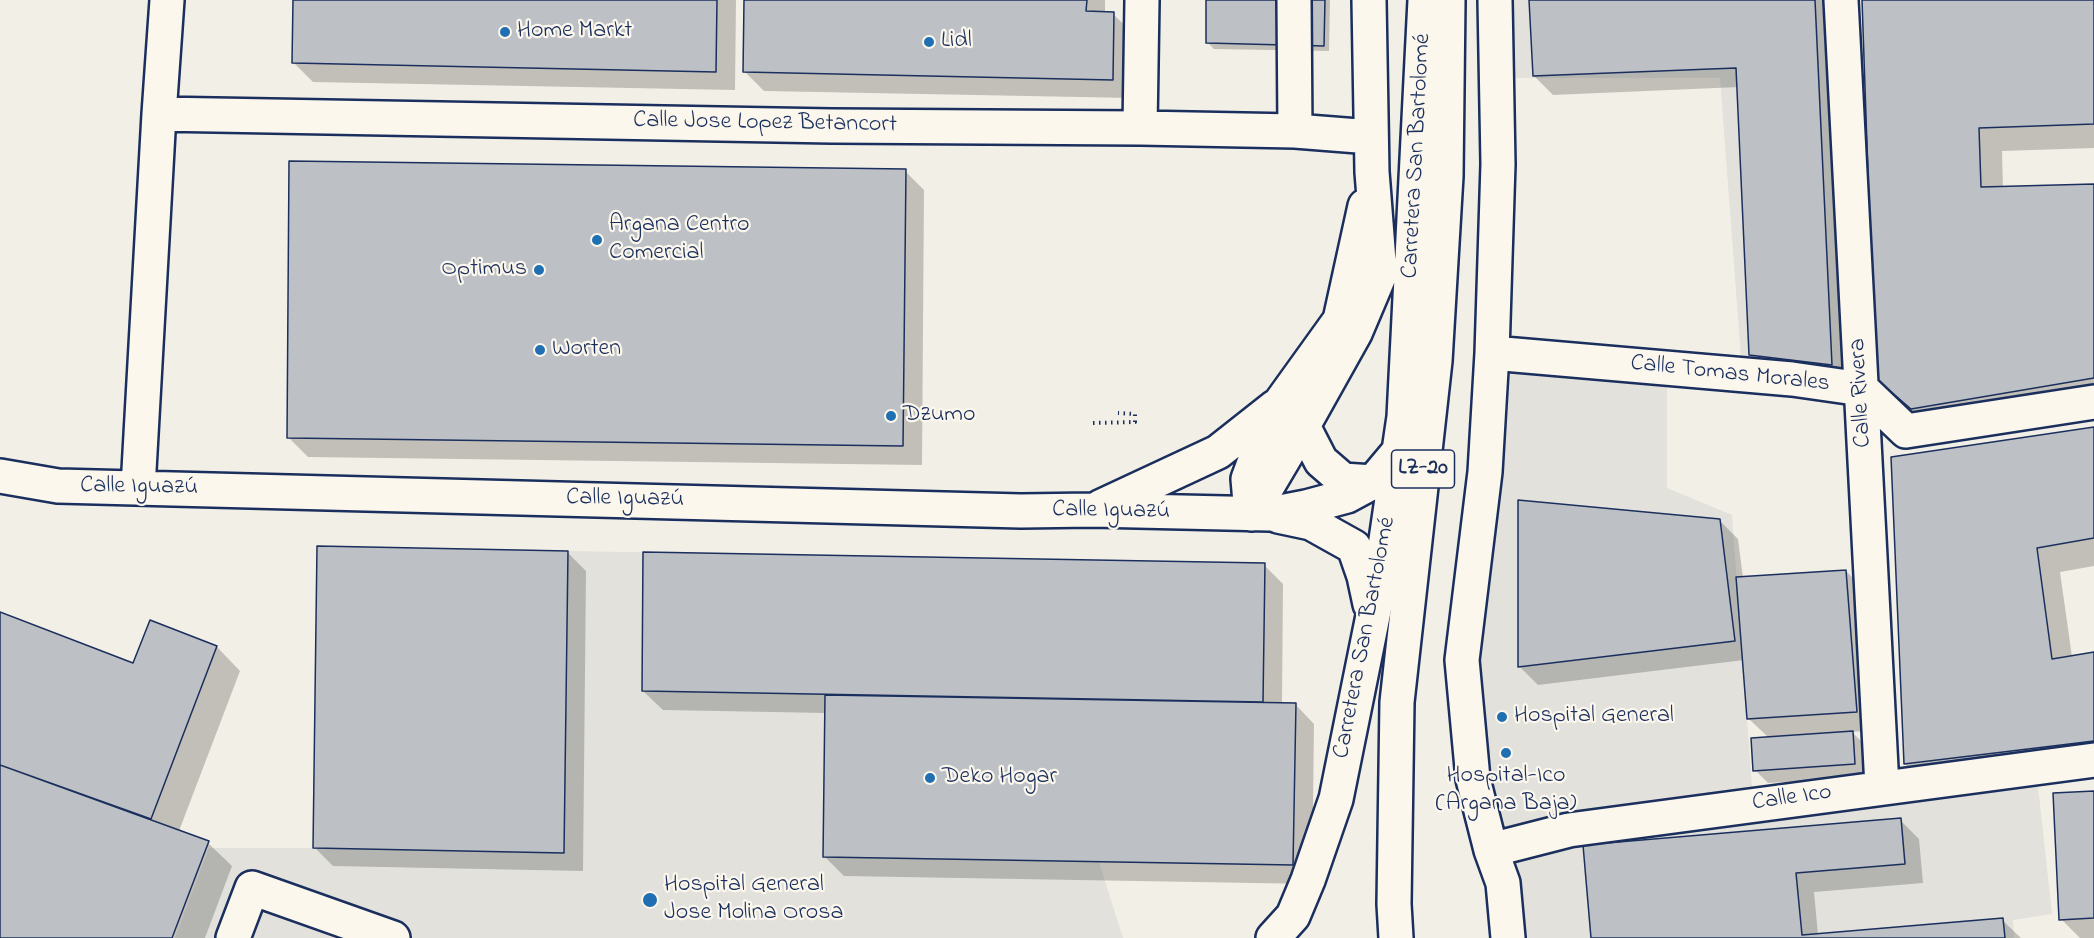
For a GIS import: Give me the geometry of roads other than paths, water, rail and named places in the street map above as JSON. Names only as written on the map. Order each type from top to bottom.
[{"type":"street","points":[[138,488],[167,0]]},
{"type":"street","points":[[1140,128],[1142,0]]},
{"type":"street","points":[[1294,0],[1295,131]]},
{"type":"street","points":[[1261,514],[1303,426],[1355,333],[1380,274],[1372,172],[1369,0]]},
{"type":"street","name":"Carretera San Bartolomé","points":[[1273,938],[1293,916],[1336,799],[1380,581],[1404,417],[1425,0]]},
{"type":"street","name":"Carretera San Bartolomé","points":[[1396,938],[1394,904],[1397,702],[1435,361],[1446,176],[1448,0]]},
{"type":"street","name":"Carretera San Bartolomé","points":[[1417,938],[1414,896],[1418,703],[1452,362],[1464,127],[1467,0]]},
{"type":"street","points":[[1495,0],[1498,164],[1492,353],[1485,472],[1462,660],[1473,779],[1491,850],[1503,883],[1508,938]]},
{"type":"street","name":"Calle Rivera","points":[[1841,0],[1882,787]]},
{"type":"street","name":"Calle Jose Lopez Betancort","points":[[159,114],[832,126],[1140,128],[1295,131],[1371,136]]},
{"type":"street","points":[[1261,514],[1248,479],[1261,444],[1281,402],[1340,320],[1372,172]]},
{"type":"street","name":"Calle Tomas Morales","points":[[1492,353],[1791,379],[1862,389],[1906,431],[2094,402]]},
{"type":"street","points":[[1093,510],[1218,452],[1281,402]]},
{"type":"street","points":[[1303,426],[1321,461],[1343,480],[1373,482]]},
{"type":"street","points":[[1261,514],[1306,507],[1347,496],[1373,482],[1399,452]]},
{"type":"street","name":"Calle Iguazú","points":[[0,476],[58,486],[1021,511],[1093,510],[1261,514]]},
{"type":"street","points":[[1261,514],[1311,523],[1354,547],[1364,576],[1372,616]]},
{"type":"street","name":"Calle Ico","points":[[1491,850],[1569,830],[2094,760]]},
{"type":"street","points":[[233,938],[252,888],[344,930],[393,938]]},
{"type":"place","name":"Home Markt","points":[[505,32]]},
{"type":"place","name":"Lidl","points":[[929,42]]},
{"type":"place","name":"Argana Centro Comercial","points":[[597,240]]},
{"type":"place","name":"Optimus","points":[[539,270]]},
{"type":"place","name":"Worten","points":[[540,350]]},
{"type":"place","name":"Dzumo","points":[[891,416]]},
{"type":"place","name":"Hospital General","points":[[1502,717]]},
{"type":"place","name":"Hospital-Ico (Argana Baja)","points":[[1506,753]]},
{"type":"place","name":"Deko Hogar","points":[[930,778]]},
{"type":"place","name":"Hospital General Jose Molina Orosa","points":[[650,900]]}]
